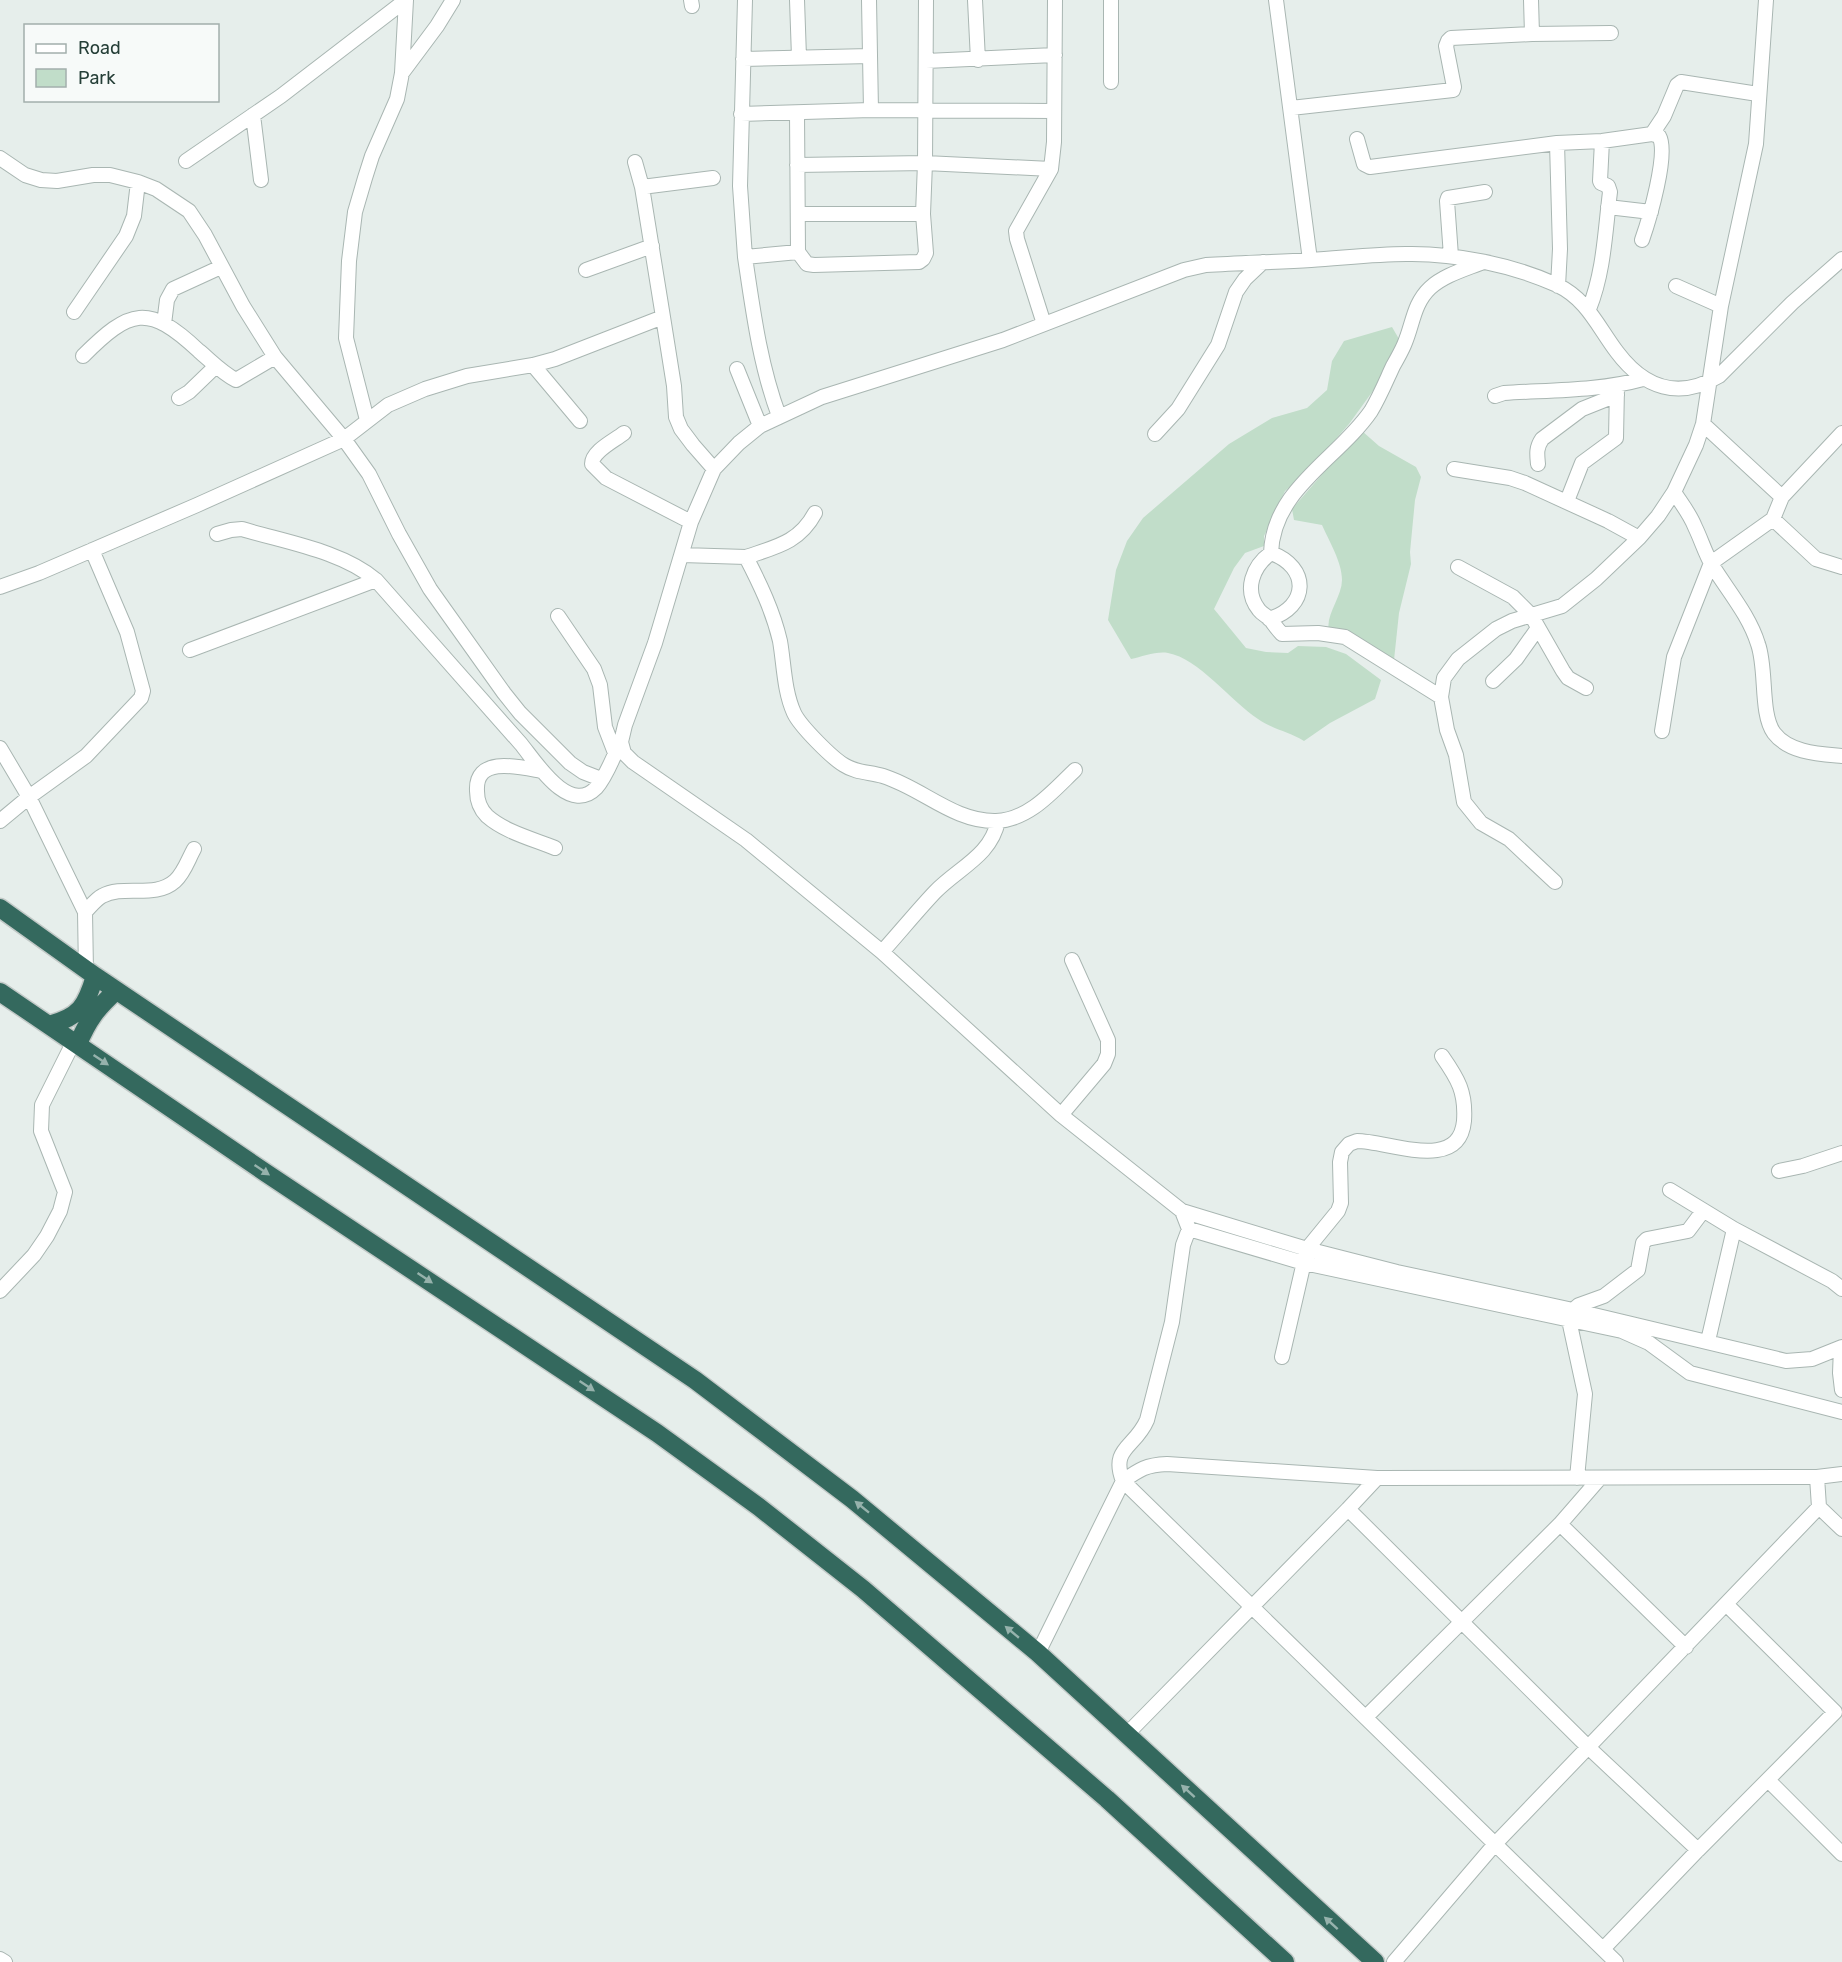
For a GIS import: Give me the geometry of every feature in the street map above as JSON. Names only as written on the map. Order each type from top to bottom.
[{"type":"highway","points":[[0,908],[116,991],[695,1380],[852,1499],[1038,1653],[1375,1962]]},
{"type":"highway","points":[[49,1025],[65,1021],[77,1014],[86,1004],[91,973]]},
{"type":"highway","points":[[76,1043],[99,1006],[116,991]]},
{"type":"highway","points":[[0,992],[266,1173],[657,1433],[759,1507],[863,1589],[1089,1783],[1285,1962]]},
{"type":"street","points":[[367,420],[346,338],[349,261],[355,212],[372,156],[397,99],[402,73],[406,0]]},
{"type":"street","points":[[186,161],[253,115],[406,0]]},
{"type":"street","points":[[402,73],[453,0]]},
{"type":"street","points":[[745,0],[740,186],[745,257],[754,321],[765,374],[779,416]]},
{"type":"street","points":[[797,0],[799,57]]},
{"type":"street","points":[[869,0],[871,110]]},
{"type":"street","points":[[796,113],[798,252],[807,264],[919,262],[924,259],[926,253],[923,214],[926,163],[926,0]]},
{"type":"street","points":[[975,0],[978,60]]},
{"type":"street","points":[[1044,324],[1016,231],[1051,169],[1054,142],[1055,0]]},
{"type":"street","points":[[1111,0],[1111,82]]},
{"type":"street","points":[[1276,0],[1310,260]]},
{"type":"street","points":[[1531,0],[1532,34]]},
{"type":"street","points":[[1555,882],[1509,839],[1481,823],[1464,802],[1456,755],[1447,729],[1441,697],[1444,678],[1458,659],[1496,629],[1548,611],[1575,598],[1639,538],[1674,492],[1703,424],[1721,306],[1756,144],[1766,0]]},
{"type":"street","points":[[1291,108],[1452,90],[1454,87],[1446,46],[1448,41],[1458,37],[1611,33]]},
{"type":"street","points":[[926,61],[1055,55]]},
{"type":"street","points":[[743,59],[870,56]]},
{"type":"street","points":[[1652,134],[1664,116],[1677,84],[1681,82],[1758,94]]},
{"type":"street","points":[[741,114],[871,110],[1053,111]]},
{"type":"street","points":[[253,115],[261,180]]},
{"type":"street","points":[[1357,139],[1362,160],[1370,167],[1557,144],[1652,134],[1659,136],[1663,147],[1651,212],[1642,240]]},
{"type":"street","points":[[1589,309],[1603,265],[1601,256],[1610,189],[1600,181],[1602,141]]},
{"type":"street","points":[[1557,144],[1560,249],[1558,286]]},
{"type":"street","points":[[2,162],[25,176],[41,180],[57,181],[93,175],[110,175],[138,182],[156,189],[189,211],[206,236],[243,306],[275,357],[344,439],[369,474],[430,589],[504,693],[520,713],[570,763],[583,772],[601,779]]},
{"type":"street","points":[[635,162],[642,187],[652,246],[674,386],[676,417],[681,429],[714,469]]},
{"type":"street","points":[[797,165],[926,163],[1051,169]]},
{"type":"street","points":[[642,187],[713,178]]},
{"type":"street","points":[[74,312],[126,236],[134,216],[138,182]]},
{"type":"street","points":[[1451,256],[1448,198],[1485,192]]},
{"type":"street","points":[[1608,207],[1651,212]]},
{"type":"street","points":[[798,214],[923,214]]},
{"type":"street","points":[[586,270],[652,246]]},
{"type":"street","points":[[745,257],[798,252]]},
{"type":"street","points":[[217,534],[242,529],[310,549],[358,567],[376,580],[522,744],[541,771],[564,791],[577,795],[586,794],[596,788],[618,748],[655,643],[691,522],[714,469],[739,443],[760,426],[822,397],[1003,340],[1184,270],[1206,265],[1406,254],[1451,256],[1483,262],[1558,286],[1575,296],[1589,309],[1617,353],[1643,380],[1657,386],[1673,389],[1684,388],[1708,383],[1719,376],[1792,303],[1842,259]]},
{"type":"street","points":[[1155,434],[1178,409],[1218,345],[1236,291],[1263,262]]},
{"type":"street","points":[[1271,553],[1271,538],[1282,508],[1297,488],[1370,412],[1405,345],[1415,309],[1421,299],[1431,287],[1445,278],[1483,262]]},
{"type":"street","points":[[164,324],[167,300],[173,289],[221,267]]},
{"type":"street","points":[[1676,286],[1721,306]]},
{"type":"street","points":[[83,356],[105,334],[128,319],[140,316],[164,324],[184,336],[216,366],[236,380],[275,357]]},
{"type":"street","points":[[0,587],[39,573],[197,506],[344,439],[388,405],[425,389],[484,372],[533,365],[555,359],[663,317]]},
{"type":"street","points":[[533,365],[580,421]]},
{"type":"street","points":[[179,398],[189,392],[216,366]]},
{"type":"street","points":[[737,369],[760,426]]},
{"type":"street","points":[[1538,464],[1536,452],[1542,440],[1582,409],[1643,380]]},
{"type":"street","points":[[1495,396],[1539,390],[1617,391]]},
{"type":"street","points":[[1567,501],[1582,463],[1616,438],[1617,391]]},
{"type":"street","points":[[1703,424],[1782,496]]},
{"type":"street","points":[[1662,731],[1674,657],[1711,563],[1773,519],[1782,496],[1842,432]]},
{"type":"street","points":[[624,433],[596,454],[592,464],[606,478],[691,522]]},
{"type":"street","points":[[1454,469],[1510,478],[1567,501],[1639,538]]},
{"type":"street","points":[[1674,492],[1695,526],[1711,563],[1746,617],[1758,643],[1763,661],[1768,722],[1775,734],[1787,745],[1811,752],[1842,756]]},
{"type":"street","points":[[682,555],[746,557],[782,545],[796,537],[807,527],[815,513]]},
{"type":"street","points":[[1773,519],[1816,559],[1842,567]]},
{"type":"street","points":[[0,821],[86,756],[141,698],[143,691],[127,632],[92,549]]},
{"type":"street","points":[[1271,553],[1257,566],[1251,585],[1253,599],[1259,611],[1282,634],[1318,633],[1345,637],[1441,697]]},
{"type":"street","points":[[1269,619],[1282,615],[1293,606],[1299,593],[1299,580],[1294,567],[1284,557],[1271,553]]},
{"type":"street","points":[[746,557],[764,592],[773,618],[794,713],[804,728],[848,768],[882,775],[963,816],[998,821],[1020,815],[1038,805],[1075,770]]},
{"type":"street","points":[[1458,567],[1507,592],[1531,615],[1568,678],[1586,688]]},
{"type":"street","points":[[190,650],[376,580]]},
{"type":"street","points":[[558,616],[594,669],[600,685],[605,727],[618,748],[633,762],[746,840],[882,952],[1061,1115],[1182,1211],[1305,1256]]},
{"type":"street","points":[[1493,681],[1516,659],[1538,628]]},
{"type":"street","points":[[0,748],[29,797],[85,912],[91,973]]},
{"type":"street","points":[[541,771],[507,765],[492,766],[482,773],[476,784],[477,797],[481,809],[500,826],[555,848]]},
{"type":"street","points":[[882,952],[936,891],[977,857],[991,842],[998,821]]},
{"type":"street","points":[[85,912],[102,896],[123,891],[150,891],[172,884],[180,876],[194,849]]},
{"type":"street","points":[[1061,1115],[1104,1064],[1108,1054],[1107,1040],[1072,960]]},
{"type":"street","points":[[0,1291],[34,1256],[47,1236],[63,1201],[65,1192],[41,1131],[42,1105],[76,1043]]},
{"type":"street","points":[[1282,1357],[1305,1256],[1338,1211],[1341,1203],[1340,1162],[1342,1152],[1349,1144],[1357,1141],[1424,1151],[1449,1147],[1457,1141],[1462,1132],[1464,1120],[1462,1089],[1458,1078],[1442,1056]]},
{"type":"street","points":[[1779,1171],[1842,1153]]},
{"type":"street","points":[[1670,1190],[1734,1229],[1832,1281],[1842,1289]]},
{"type":"street","points":[[1182,1211],[1190,1229],[1183,1245],[1172,1322],[1147,1420],[1143,1429],[1118,1460],[1118,1468],[1123,1481],[1616,1962]]},
{"type":"street","points":[[1577,1478],[1585,1394],[1571,1315],[1579,1305],[1604,1296],[1638,1270],[1643,1244],[1647,1239],[1688,1231],[1695,1225],[1703,1211]]},
{"type":"street","points":[[1190,1229],[1305,1256],[1408,1274],[1571,1315],[1622,1331],[1649,1343],[1690,1373],[1842,1412]]},
{"type":"street","points":[[1708,1341],[1734,1229]]},
{"type":"street","points":[[1571,1315],[1708,1341],[1786,1360],[1812,1359],[1841,1348],[1842,1390]]},
{"type":"street","points":[[1038,1653],[1123,1481],[1140,1469],[1151,1465],[1167,1464],[1377,1478],[1817,1477],[1842,1474]]},
{"type":"street","points":[[1817,1477],[1819,1508],[1842,1529]]},
{"type":"street","points":[[1126,1735],[1377,1478]]},
{"type":"street","points":[[1366,1717],[1560,1524],[1600,1478]]},
{"type":"street","points":[[1394,1962],[1495,1844],[1819,1508]]},
{"type":"street","points":[[1348,1509],[1588,1747],[1698,1850]]},
{"type":"street","points":[[1560,1524],[1686,1647]]},
{"type":"street","points":[[1602,1950],[1838,1709],[1727,1605]]},
{"type":"street","points":[[1768,1779],[1842,1854]]},
{"type":"street","points":[[0,1959],[5,1962]]},
{"type":"green space","points":[[1392,327],[1399,339],[1388,360],[1383,377],[1349,424],[1307,472],[1285,491],[1264,536],[1264,546],[1245,553],[1234,568],[1214,609],[1246,648],[1288,653],[1298,646],[1326,647],[1346,654],[1381,680],[1375,699],[1330,723],[1304,741],[1258,719],[1203,672],[1179,657],[1159,653],[1131,659],[1108,620],[1116,570],[1127,541],[1143,518],[1229,444],[1272,418],[1307,408],[1327,390],[1332,361],[1344,341]]},
{"type":"green space","points":[[1362,431],[1379,446],[1416,467],[1421,477],[1415,500],[1411,564],[1399,613],[1394,660],[1329,631],[1329,619],[1341,586],[1340,566],[1322,525],[1294,520],[1292,509]]}]
